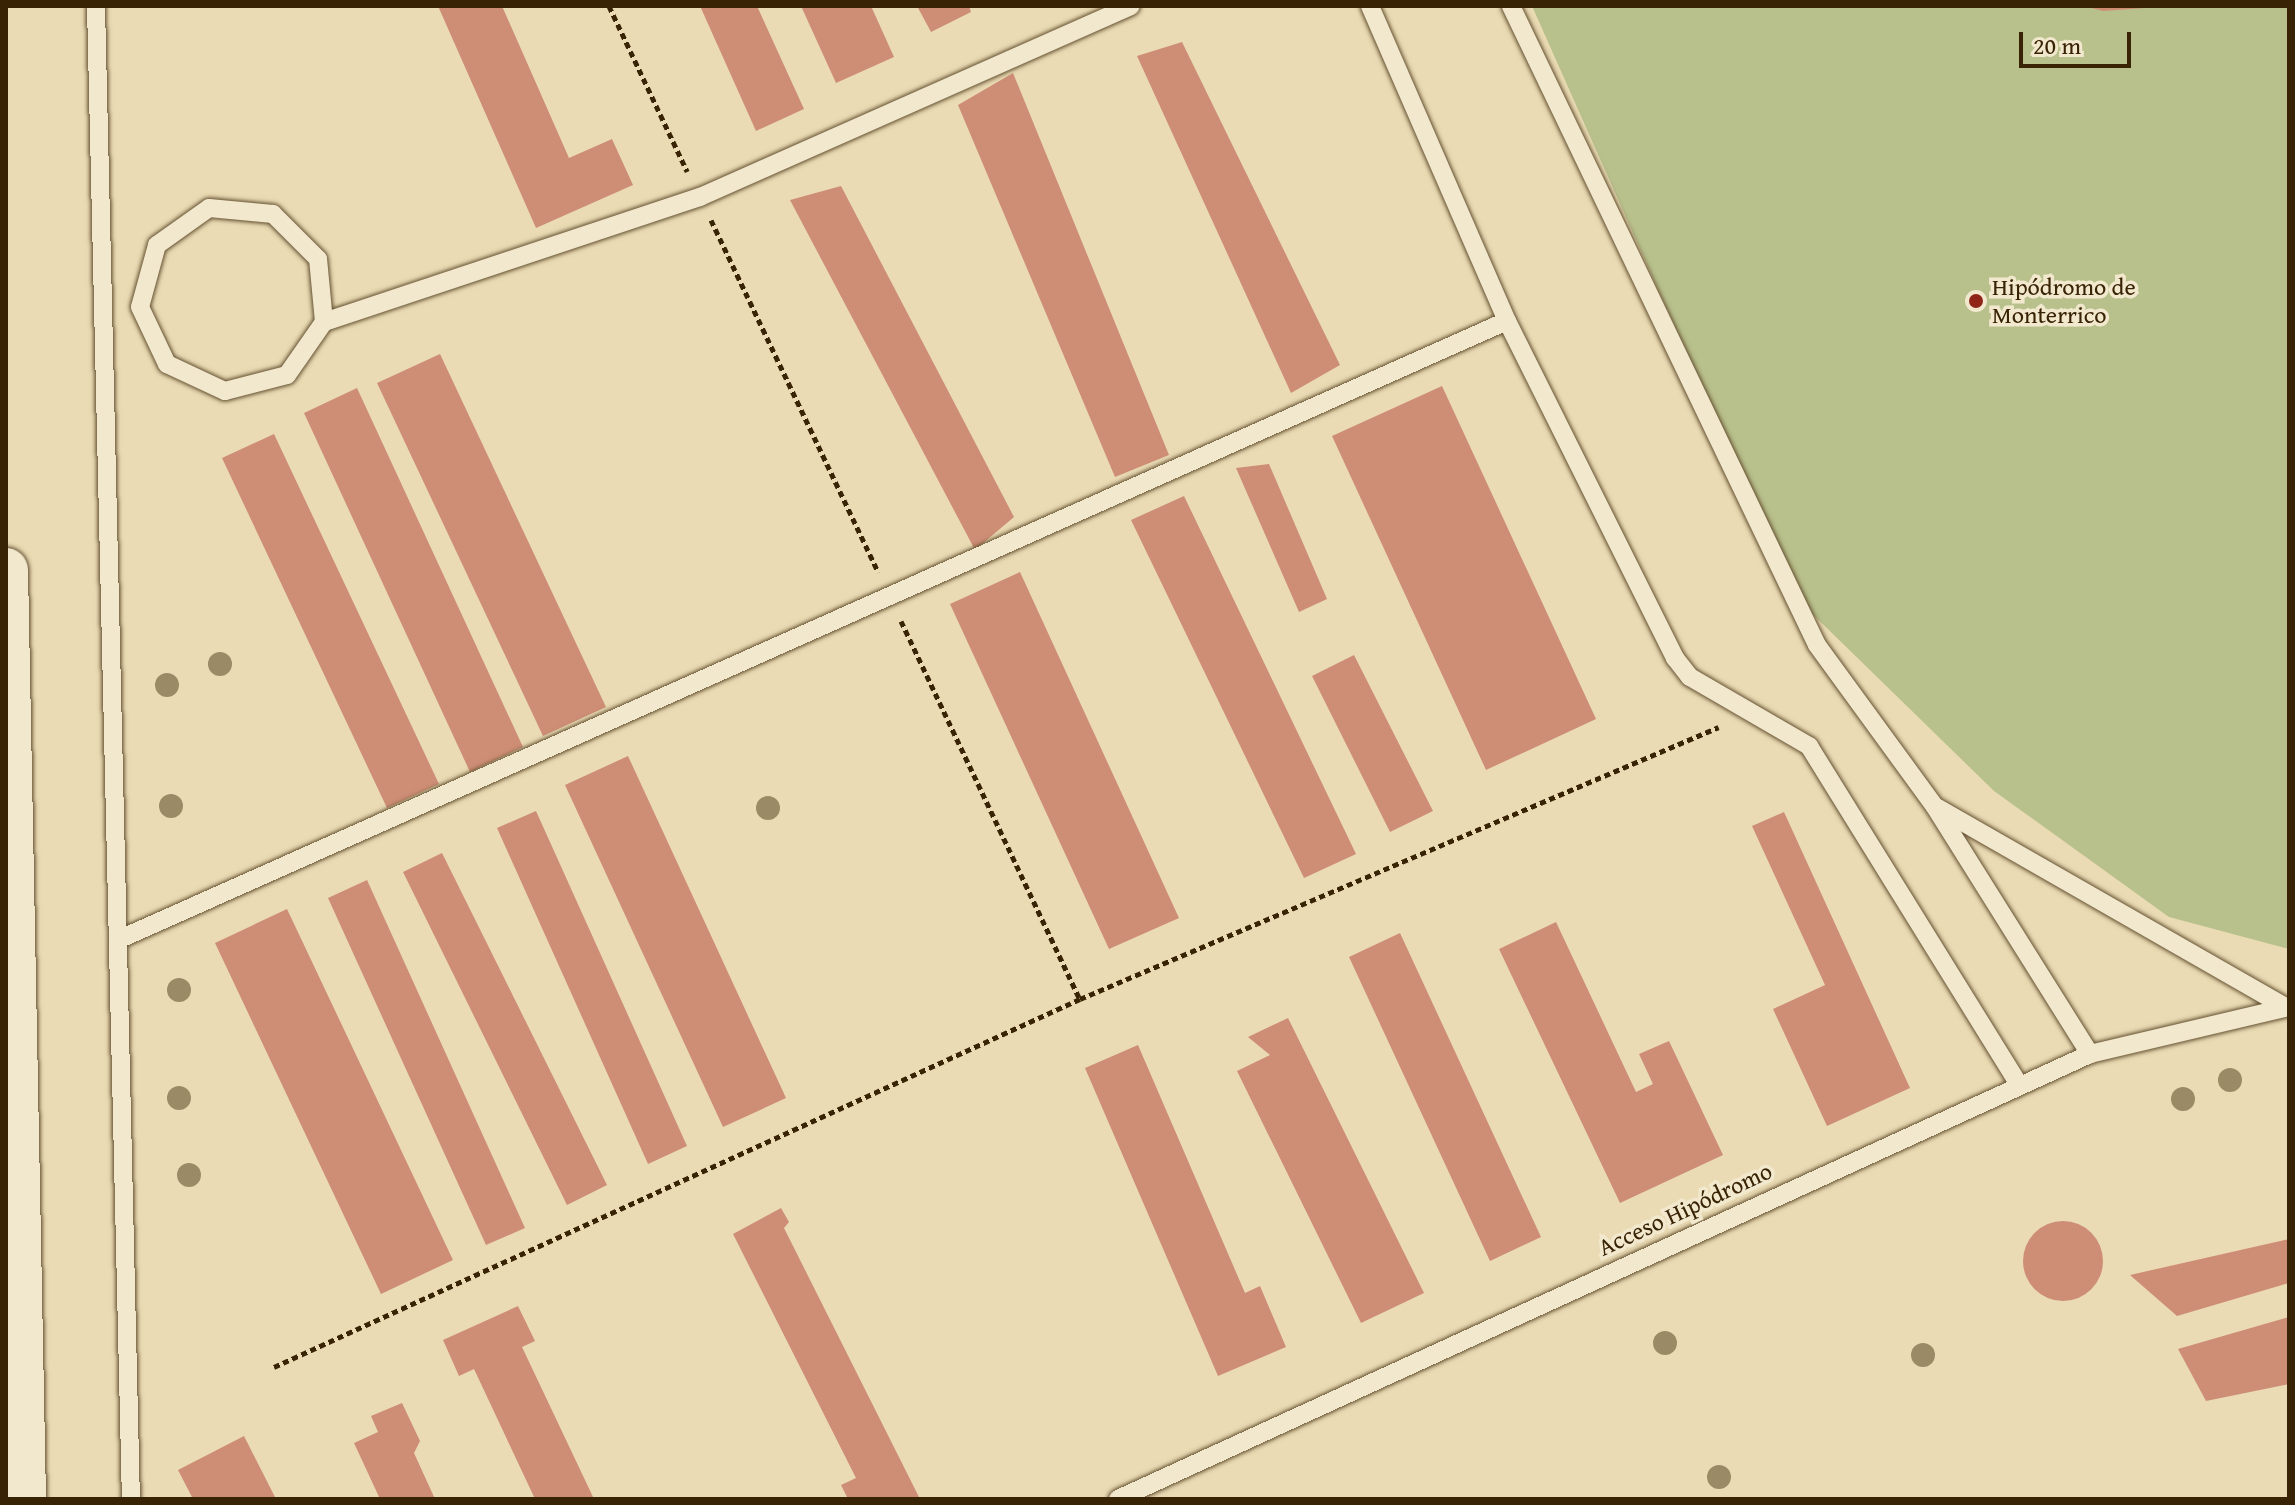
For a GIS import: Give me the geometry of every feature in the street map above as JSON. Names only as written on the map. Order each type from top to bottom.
[{"type":"street","points":[[6,570],[24,1499]]},
{"type":"lane","points":[[96,6],[131,1499]]},
{"type":"lane","points":[[324,322],[318,259],[273,214],[209,208],[157,245],[140,307],[167,364],[225,391],[287,375],[324,322],[700,197],[1131,6]]},
{"type":"lane","points":[[1370,6],[1507,321],[1675,658],[1690,677],[1809,746],[2019,1085]]},
{"type":"lane","points":[[1511,6],[1817,645],[1935,807],[2090,1054]]},
{"type":"lane","points":[[120,939],[890,599],[1507,321]]},
{"type":"lane","points":[[1935,807],[2287,1007]]},
{"type":"lane","name":"Acceso Hipódromo","points":[[1118,1499],[2090,1054],[2287,1007]]},
{"type":"path","points":[[609,6],[1080,999]]},
{"type":"path","points":[[274,1367],[1080,999],[1753,713]]},
{"type":"green space","name":"Hipódromo de Monterrico","points":[[1532,6],[2289,6],[2289,949],[2169,917],[1994,791],[1795,597]]},
{"type":"building","points":[[438,6],[502,6],[569,158],[612,139],[633,185],[536,228]]},
{"type":"building","points":[[700,6],[757,6],[804,109],[756,131]]},
{"type":"building","points":[[801,6],[871,6],[894,57],[836,83]]},
{"type":"building","points":[[917,6],[969,6],[971,12],[931,32]]},
{"type":"building","points":[[2088,6],[2173,6],[2103,11],[2088,7]]},
{"type":"building","points":[[1182,42],[1340,365],[1291,393],[1137,56]]},
{"type":"building","points":[[1013,73],[1169,455],[1115,477],[958,105]]},
{"type":"building","points":[[841,186],[1014,517],[975,550],[790,200]]},
{"type":"building","points":[[440,354],[606,707],[543,736],[377,383]]},
{"type":"building","points":[[1442,386],[1596,719],[1486,770],[1332,436]]},
{"type":"building","points":[[357,388],[523,747],[470,772],[304,413]]},
{"type":"building","points":[[274,434],[439,784],[387,808],[222,458]]},
{"type":"building","points":[[1269,464],[1327,599],[1299,612],[1236,468]]},
{"type":"building","points":[[1184,496],[1356,854],[1304,878],[1131,520]]},
{"type":"building","points":[[1020,572],[1179,918],[1109,949],[950,604]]},
{"type":"building","points":[[1354,655],[1433,811],[1390,832],[1312,676]]},
{"type":"building","points":[[628,756],[786,1098],[723,1127],[565,785]]},
{"type":"building","points":[[536,811],[687,1146],[648,1164],[497,828]]},
{"type":"building","points":[[1784,812],[1910,1088],[1827,1126],[1773,1009],[1825,985],[1752,826]]},
{"type":"building","points":[[442,853],[607,1185],[567,1205],[403,872]]},
{"type":"building","points":[[367,880],[525,1228],[486,1245],[328,898]]},
{"type":"building","points":[[287,909],[453,1260],[381,1294],[215,943]]},
{"type":"building","points":[[1556,922],[1636,1092],[1653,1084],[1639,1054],[1669,1041],[1723,1155],[1620,1203],[1499,949]]},
{"type":"building","points":[[1400,933],[1541,1237],[1490,1261],[1349,957]]},
{"type":"building","points":[[1288,1018],[1424,1293],[1361,1323],[1237,1071],[1270,1055],[1248,1037]]},
{"type":"building","points":[[1138,1045],[1245,1293],[1260,1286],[1286,1347],[1218,1376],[1085,1068]]},
{"type":"building","points":[[781,1208],[789,1222],[784,1228],[920,1499],[848,1499],[841,1485],[856,1478],[733,1234]]},
{"type":"building","points":[[2063,1221],[2078,1224],[2091,1233],[2100,1246],[2103,1261],[2100,1276],[2091,1289],[2078,1298],[2063,1301],[2048,1298],[2035,1289],[2026,1276],[2023,1261],[2026,1246],[2035,1233],[2048,1224]]},
{"type":"building","points":[[2289,1239],[2289,1283],[2177,1316],[2130,1275]]},
{"type":"building","points":[[518,1306],[535,1341],[522,1347],[594,1499],[535,1499],[474,1369],[459,1376],[443,1340]]},
{"type":"building","points":[[2289,1317],[2289,1384],[2206,1401],[2178,1349]]},
{"type":"building","points":[[402,1403],[420,1441],[414,1453],[435,1499],[380,1499],[354,1443],[378,1432],[371,1416]]},
{"type":"building","points":[[244,1436],[276,1499],[193,1499],[178,1470]]},
{"type":"place","name":"Hipódromo de Monterrico","points":[[1976,301]]}]
